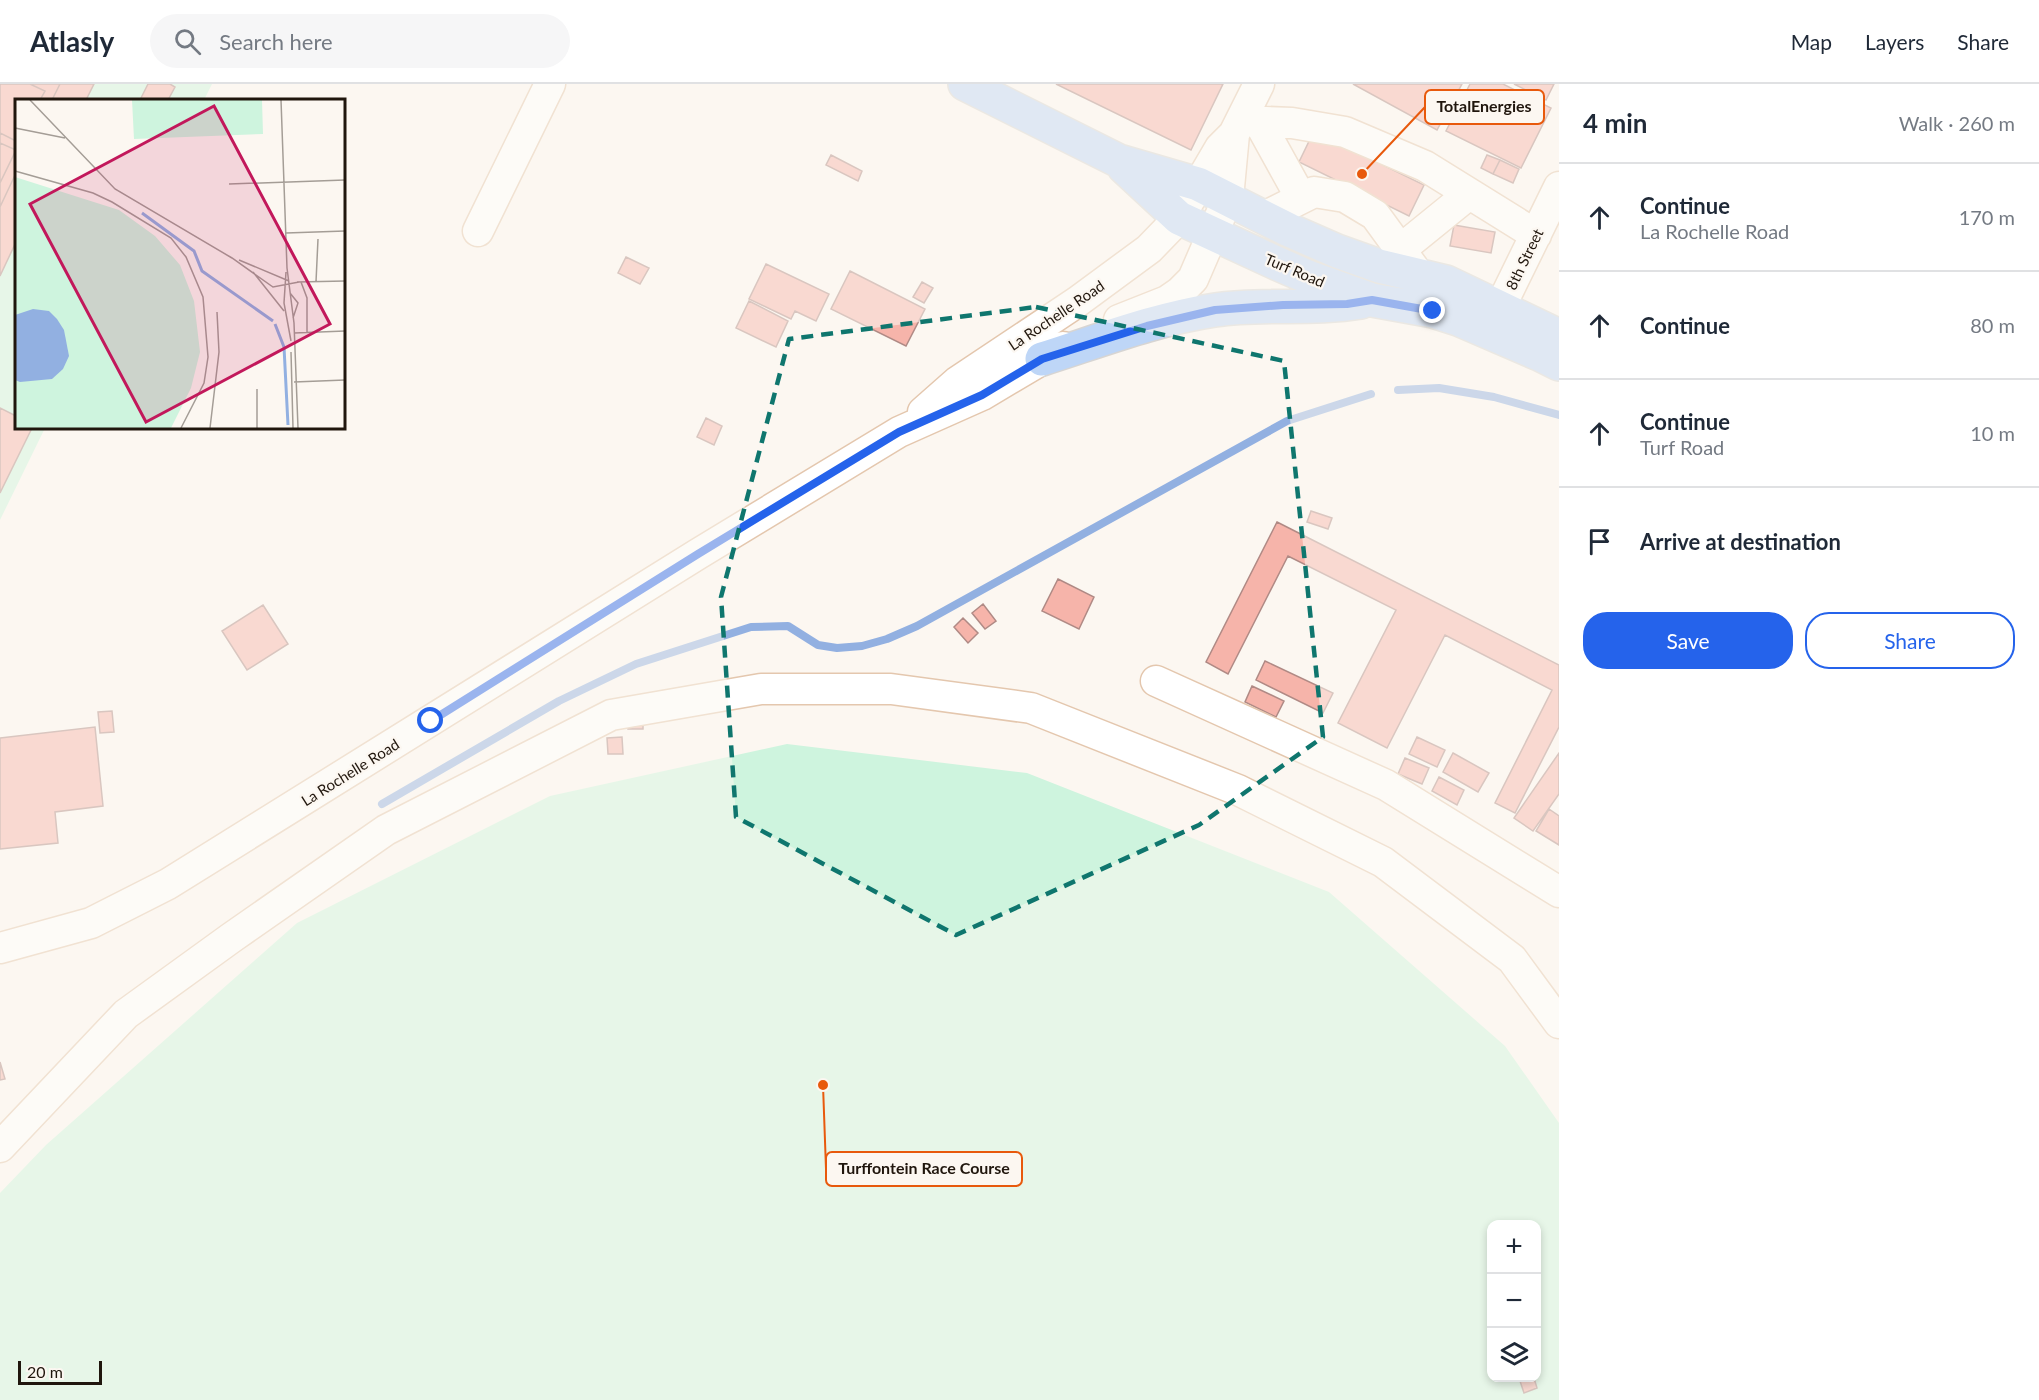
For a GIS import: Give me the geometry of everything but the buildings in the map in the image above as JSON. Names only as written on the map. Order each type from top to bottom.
[{"type":"main road","name":"Turf Road","points":[[965,84],[1119,161],[1198,184],[1337,251],[1379,266],[1409,262],[1446,282],[1559,364]]},
{"type":"main road","name":"Turf Road","points":[[1119,161],[1179,218],[1308,277],[1372,300],[1495,319],[1559,336]]},
{"type":"main road","points":[[1042,359],[1147,326],[1215,310],[1283,305],[1347,304],[1372,300]]},
{"type":"street","points":[[478,231],[550,84]]},
{"type":"street","points":[[1245,126],[1258,84]]},
{"type":"street","points":[[1245,126],[1292,123],[1345,132],[1425,166],[1536,235]]},
{"type":"street","points":[[1245,126],[1301,198]]},
{"type":"street","name":"La Rochelle Road","points":[[899,432],[957,382],[1077,302],[1149,249],[1179,218],[1220,148],[1245,126]]},
{"type":"street","name":"La Rochelle Road","points":[[0,948],[91,923],[168,884],[698,554],[899,432],[982,395],[1042,359],[1106,325],[1150,309],[1180,292],[1193,279],[1214,234],[1228,198],[1245,126]]},
{"type":"street","name":"8th Street","points":[[1495,319],[1559,187]]},
{"type":"street","points":[[1264,217],[1314,192],[1345,197],[1375,215],[1409,262],[1469,194]]},
{"type":"street","points":[[1156,681],[1386,785],[1559,892]]},
{"type":"street","points":[[0,1147],[126,1014],[386,830],[611,715],[761,689],[891,689],[1031,708],[1238,790],[1383,862],[1512,958],[1559,1023]]},
{"type":"highlighted area","points":[[1036,307],[1284,361],[1323,737],[1199,825],[956,935],[736,817],[721,597],[789,339]]},
{"type":"green space","points":[[0,84],[212,84],[204,99],[15,99],[15,429],[45,429],[0,520]]},
{"type":"green space","points":[[787,744],[1027,773],[1329,892],[1505,1046],[1559,1123],[1559,1400],[0,1400],[0,1193],[46,1145],[297,923],[550,796]]},
{"type":"waterway","points":[[1398,390],[1439,388],[1494,397],[1559,415]]},
{"type":"waterway","points":[[382,804],[559,701],[636,664],[751,627],[788,626],[818,645],[837,648],[862,646],[887,639],[917,626],[1287,421],[1371,394]]},
{"type":"place","name":"TotalEnergies","points":[[1362,174]]},
{"type":"place","name":"Turffontein Race Course","points":[[823,1085]]},
{"type":"route","points":[[431,721],[698,554],[899,432],[982,395],[1042,359],[1147,326],[1215,310],[1283,305],[1347,304],[1372,300],[1433,311]]}]
